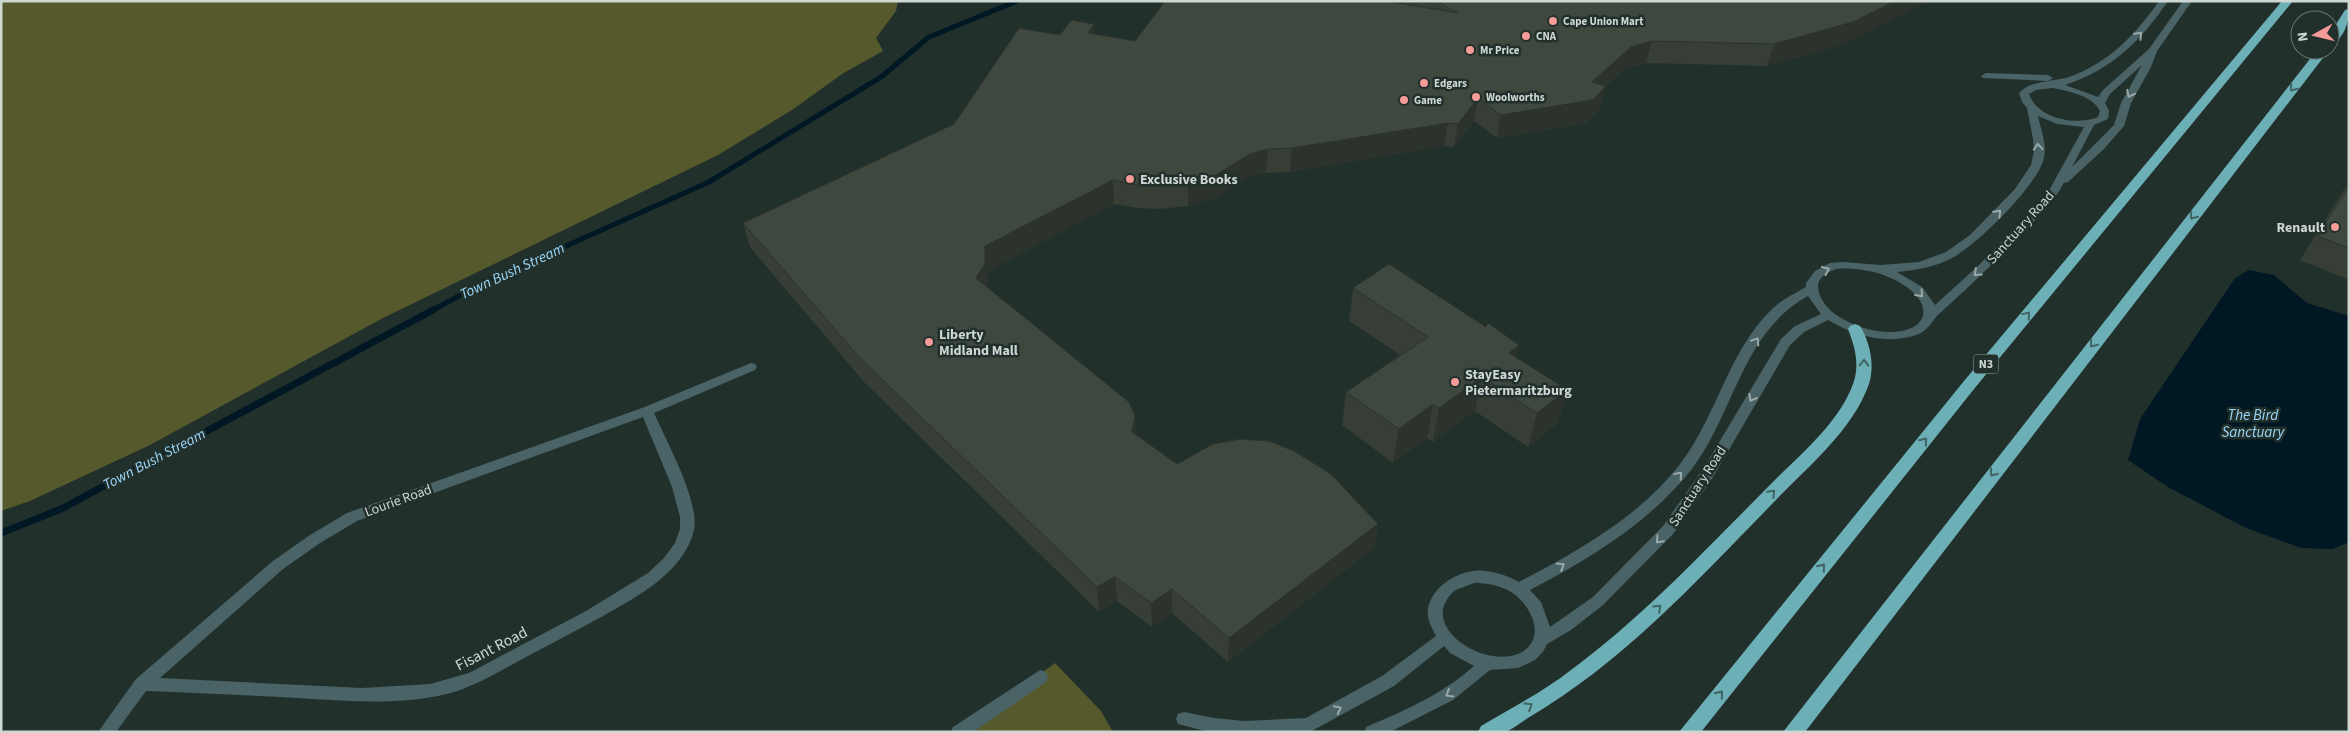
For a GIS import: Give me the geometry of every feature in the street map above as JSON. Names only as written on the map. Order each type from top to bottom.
[{"type":"highway","name":"N3","points":[[1689,732],[1975,377],[2288,1]]},
{"type":"highway","points":[[2340,28],[2349,12]]},
{"type":"highway","points":[[1793,732],[2315,60]]},
{"type":"highway","points":[[1488,732],[1576,677],[1636,628],[1684,583],[1806,458],[1851,405],[1861,384],[1865,356],[1855,329]]},
{"type":"street","points":[[2052,85],[2074,79],[2109,61],[2142,32],[2164,1]]},
{"type":"street","points":[[2052,85],[2084,93],[2100,103],[2106,92],[2152,51],[2188,1]]},
{"type":"street","points":[[2057,186],[2100,148],[2119,126],[2126,103],[2146,67],[2152,51]]},
{"type":"street","points":[[1986,76],[2046,78],[2109,61]]},
{"type":"street","name":"Sanctuary Road","points":[[1518,589],[1550,572],[1632,520],[1667,488],[1699,447],[1753,345],[1774,315],[1812,288],[1817,275],[1826,268],[1840,265],[1856,265],[1879,269],[1903,267],[1942,259],[1976,235],[2027,184],[2039,157],[2039,143],[2032,119],[2032,108],[2025,100],[2024,94],[2034,87],[2052,85]]},
{"type":"street","name":"Sanctuary Road","points":[[1542,639],[1566,626],[1598,601],[1668,530],[1708,473],[1792,333],[1829,315],[1855,329],[1882,336],[1906,335],[1924,328],[1931,315],[2010,242],[2051,197],[2090,124],[2098,122],[2106,114],[2100,103]]},
{"type":"street","points":[[2032,108],[2059,121],[2090,124]]},
{"type":"street","points":[[1879,269],[1910,284],[1922,294],[1929,305],[1931,315]]},
{"type":"street","points":[[1812,288],[1816,302],[1829,315]]},
{"type":"street","name":"Lourie Road","points":[[106,732],[142,684],[278,565],[315,538],[352,517],[647,411],[751,367]]},
{"type":"street","name":"Fisant Road","points":[[142,684],[380,696],[422,693],[456,686],[474,678],[626,596],[672,559],[682,544],[687,529],[686,504],[647,411]]},
{"type":"street","points":[[1473,577],[1484,577],[1502,581],[1518,589],[1534,603],[1539,611],[1543,629],[1542,639],[1537,648],[1521,660],[1499,665],[1486,664],[1466,657],[1444,638],[1436,621],[1436,604],[1445,590],[1452,584],[1473,577]]},
{"type":"street","points":[[1184,719],[1206,726],[1238,729],[1300,728],[1388,681],[1444,638]]},
{"type":"street","points":[[1372,732],[1423,709],[1452,693],[1468,682],[1486,664]]},
{"type":"street","points":[[960,732],[1040,677]]},
{"type":"green space","points":[[1,1],[898,1],[896,11],[876,38],[883,51],[842,74],[792,110],[718,155],[383,318],[150,445],[30,501],[1,511]]},
{"type":"green space","points":[[1055,663],[1101,711],[1113,732],[961,732]]},
{"type":"water","name":"The Bird Sanctuary","points":[[2249,270],[2274,275],[2307,303],[2349,316],[2349,542],[2333,549],[2301,548],[2246,528],[2168,487],[2128,460],[2140,419],[2235,278]]},
{"type":"building","name":"Liberty Midland Mall","points":[[1165,1],[1386,1],[1458,13],[1436,1],[1895,1],[1853,22],[1774,44],[1652,41],[1631,47],[1592,82],[1606,86],[1593,100],[1501,115],[1478,98],[1458,124],[1448,123],[1292,148],[1268,149],[1250,154],[1216,175],[1188,183],[1159,186],[1136,185],[1113,180],[985,246],[985,264],[976,278],[1129,402],[1135,416],[1132,432],[1177,464],[1213,444],[1240,439],[1269,441],[1294,451],[1331,474],[1378,524],[1229,638],[1172,589],[1151,603],[1115,577],[1097,587],[860,358],[743,223],[954,124],[1019,28],[1060,35],[1071,20],[1094,24],[1088,33],[1135,41]]},
{"type":"building","points":[[2349,186],[2349,248],[2317,236]]},
{"type":"building","points":[[1389,264],[1486,327],[1488,323],[1519,345],[1509,353],[1568,390],[1537,413],[1482,377],[1439,408],[1433,404],[1399,429],[1346,392],[1428,337],[1353,288]]},
{"type":"waterway","name":"Town Bush Stream","points":[[431,311],[481,284],[709,182],[881,77],[929,37],[1017,1]]},
{"type":"waterway","name":"Town Bush Stream","points":[[1,533],[61,509],[433,310]]},
{"type":"place","name":"Cape Union Mart","points":[[1553,21]]},
{"type":"place","name":"CNA","points":[[1526,36]]},
{"type":"place","name":"Mr Price","points":[[1470,50]]},
{"type":"place","name":"Edgars","points":[[1424,83]]},
{"type":"place","name":"Woolworths","points":[[1476,97]]},
{"type":"place","name":"Game","points":[[1404,100]]},
{"type":"place","name":"Exclusive Books","points":[[1130,179]]},
{"type":"place","name":"Renault","points":[[2335,227]]},
{"type":"place","name":"Liberty Midland Mall","points":[[929,342]]},
{"type":"place","name":"StayEasy Pietermaritzburg","points":[[1455,382]]}]
